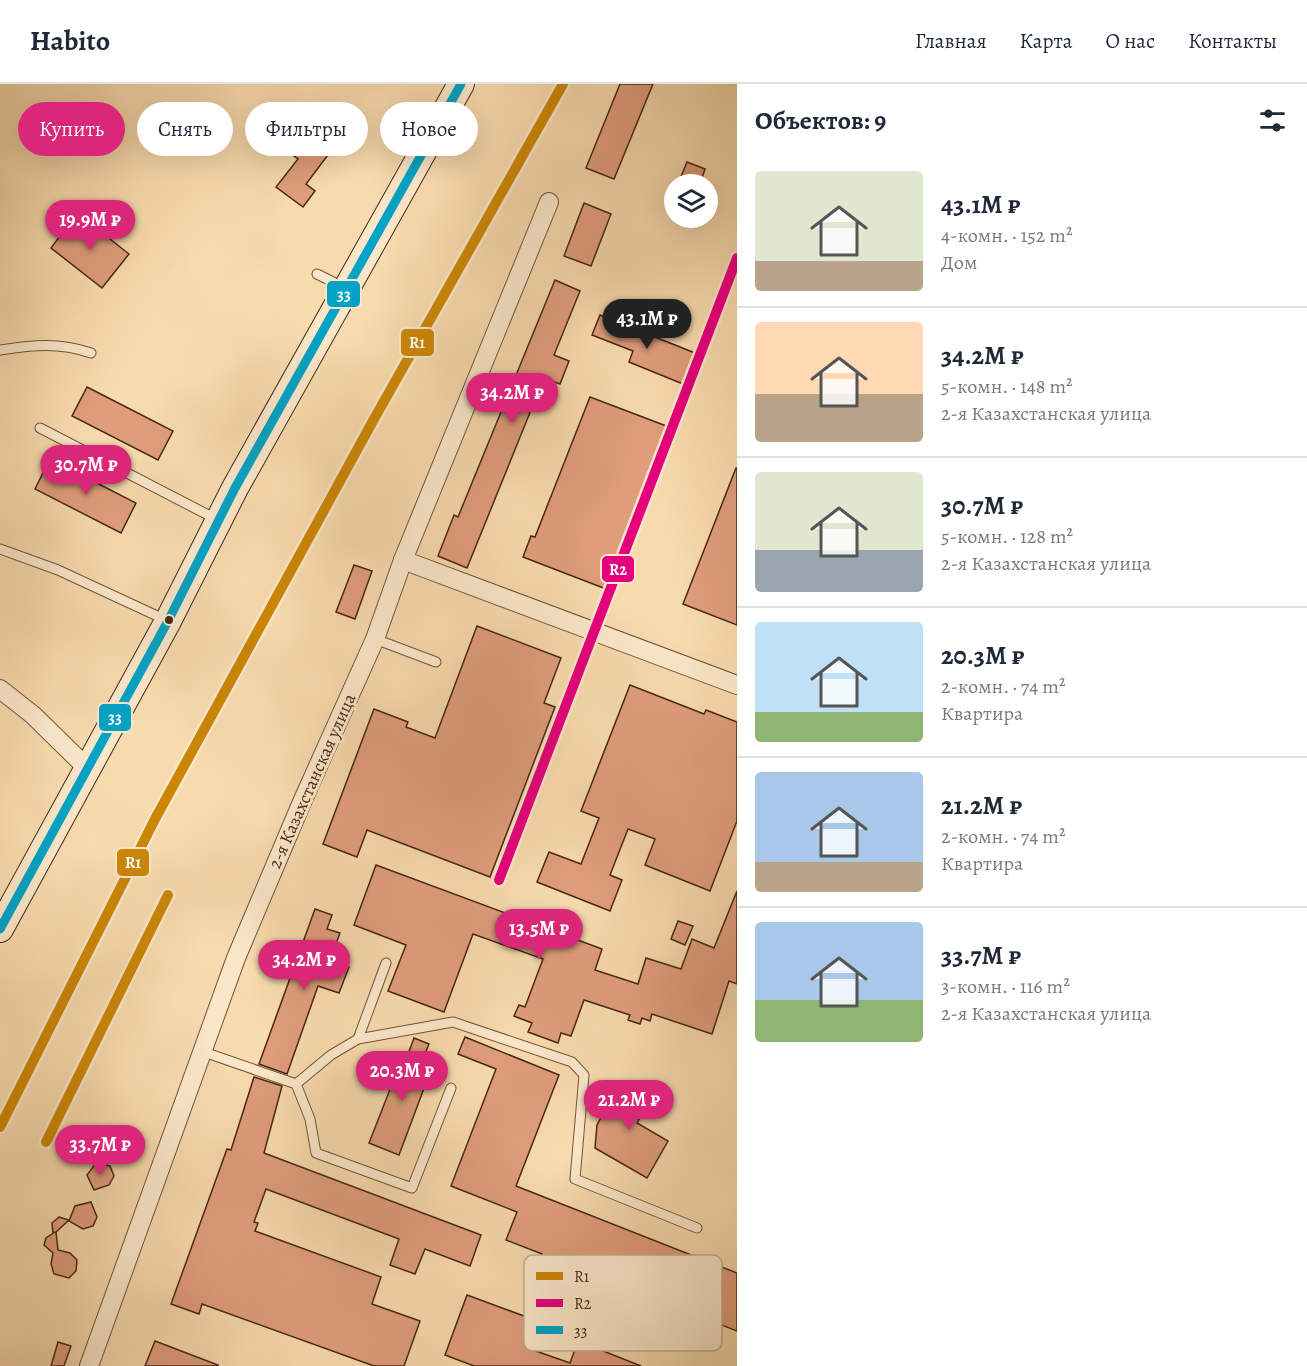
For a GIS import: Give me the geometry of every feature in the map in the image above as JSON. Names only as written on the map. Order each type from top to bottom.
[{"type":"street","points":[[0,929],[168,621],[219,520],[461,84]]},
{"type":"street","name":"2-я Казахстанская улица","points":[[89,1366],[240,948],[375,639],[403,560],[549,202]]},
{"type":"street","points":[[403,560],[737,685]]},
{"type":"street","points":[[0,689],[33,715],[88,769]]},
{"type":"lane","points":[[317,274],[347,289]]},
{"type":"lane","points":[[0,350],[44,344],[72,346],[91,353]]},
{"type":"lane","points":[[40,428],[219,520]]},
{"type":"lane","points":[[0,549],[58,570],[168,621]]},
{"type":"lane","points":[[375,639],[436,662]]},
{"type":"lane","points":[[358,1039],[386,963]]},
{"type":"lane","points":[[296,1084],[331,1055],[358,1039],[453,1022],[572,1062],[584,1076],[575,1179],[697,1228]]},
{"type":"lane","points":[[204,1052],[296,1084],[310,1119],[316,1153],[412,1188],[451,1088]]},
{"type":"building","points":[[620,84],[653,84],[614,179],[586,168]]},
{"type":"building","points":[[294,156],[327,156],[306,184],[315,191],[303,207],[276,187],[298,159]]},
{"type":"building","points":[[687,162],[705,169],[703,174],[682,174]]},
{"type":"building","points":[[584,203],[611,214],[591,266],[564,256]]},
{"type":"building","points":[[77,213],[129,254],[102,288],[51,248]]},
{"type":"building","points":[[555,280],[580,291],[554,355],[569,361],[560,384],[544,378],[467,568],[438,556],[454,515],[458,517]]},
{"type":"building","points":[[600,315],[695,353],[683,384],[629,362],[633,351],[592,335]]},
{"type":"building","points":[[87,387],[173,431],[158,460],[72,416]]},
{"type":"building","points":[[590,397],[669,427],[606,589],[523,557],[531,536],[535,537]]},
{"type":"building","points":[[50,459],[136,503],[121,533],[35,489]]},
{"type":"building","points":[[737,468],[737,625],[683,604]]},
{"type":"building","points":[[354,565],[372,571],[355,619],[336,612]]},
{"type":"building","points":[[477,626],[561,658],[544,703],[555,707],[490,877],[367,830],[357,857],[323,844],[374,709],[408,722],[406,727],[435,738]]},
{"type":"building","points":[[630,685],[704,714],[706,710],[737,722],[737,821],[710,891],[645,865],[655,839],[628,829],[610,875],[622,880],[610,911],[537,882],[549,852],[581,864],[599,818],[581,811]]},
{"type":"building","points":[[376,865],[602,949],[595,970],[638,984],[646,958],[681,969],[692,939],[714,948],[737,891],[737,984],[729,981],[712,1034],[652,1014],[650,1021],[642,1018],[640,1024],[628,1020],[630,1015],[584,1000],[571,1036],[561,1033],[558,1043],[528,1032],[532,1023],[514,1016],[519,1005],[525,1007],[543,959],[473,934],[444,1012],[388,991],[406,945],[354,925]]},
{"type":"building","points":[[315,909],[332,915],[327,929],[340,933],[330,960],[349,967],[339,993],[318,986],[287,1074],[259,1064]]},
{"type":"building","points":[[678,921],[693,926],[685,945],[671,939]]},
{"type":"building","points":[[465,1037],[559,1075],[516,1186],[691,1255],[542,1255],[506,1240],[517,1212],[451,1186],[496,1069],[458,1054]]},
{"type":"building","points":[[414,1038],[429,1044],[418,1071],[429,1075],[399,1155],[369,1143],[400,1064],[404,1065]]},
{"type":"building","points":[[254,1077],[282,1086],[264,1153],[481,1235],[470,1266],[425,1249],[415,1274],[390,1265],[399,1239],[266,1189],[254,1222],[258,1223],[255,1231],[381,1277],[372,1304],[420,1321],[404,1366],[374,1366],[202,1304],[199,1314],[171,1304],[227,1149],[231,1150]]},
{"type":"building","points":[[620,1082],[629,1088],[631,1083],[653,1095],[637,1123],[668,1141],[647,1178],[595,1148],[597,1125]]},
{"type":"building","points":[[96,1163],[110,1166],[114,1176],[109,1185],[94,1190],[87,1175]]},
{"type":"building","points":[[91,1202],[97,1217],[93,1226],[83,1229],[69,1221],[75,1206]]},
{"type":"building","points":[[59,1217],[69,1220],[56,1232],[58,1250],[70,1253],[77,1260],[76,1271],[69,1278],[54,1274],[51,1264],[53,1253],[44,1245],[46,1238],[55,1232],[53,1233],[52,1223]]},
{"type":"building","points":[[722,1267],[737,1273],[737,1331],[722,1325]]},
{"type":"building","points":[[467,1295],[524,1316],[524,1351],[536,1351],[570,1363],[574,1351],[603,1351],[641,1366],[474,1366],[445,1355]]},
{"type":"building","points":[[155,1341],[218,1365],[218,1366],[145,1366]]},
{"type":"building","points":[[58,1342],[71,1346],[64,1366],[51,1366]]},
{"type":"transit line","name":"33","points":[[0,929],[168,621],[235,488],[461,84]]},
{"type":"transit line","name":"R1","points":[[0,1127],[155,819],[374,419],[563,84]]},
{"type":"transit line","name":"R2","points":[[499,880],[737,258]]},
{"type":"transit line","name":"R1","points":[[46,1142],[168,895]]}]
